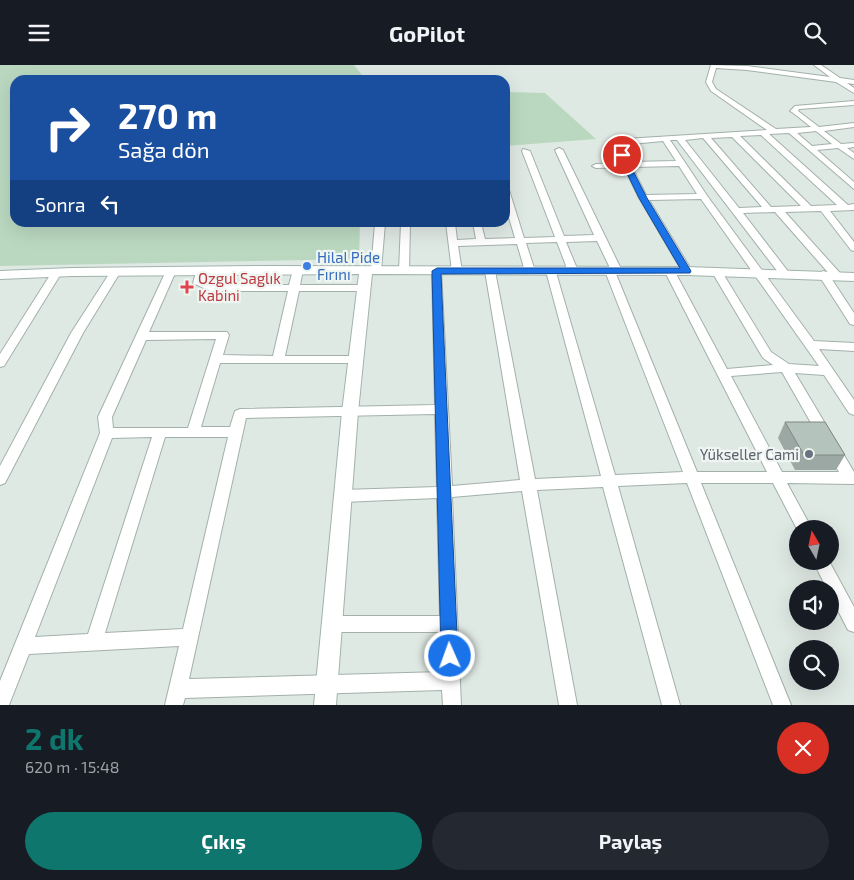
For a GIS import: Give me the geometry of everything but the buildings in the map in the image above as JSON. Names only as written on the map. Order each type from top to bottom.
[{"type":"main road","points":[[0,275],[116,271],[298,270],[369,276],[404,271],[687,271],[854,277]]},
{"type":"main road","points":[[325,705],[350,412],[369,276]]},
{"type":"street","points":[[775,132],[713,90],[709,82],[712,67],[715,65],[854,82]]},
{"type":"street","points":[[786,65],[795,73],[794,75]]},
{"type":"street","points":[[816,65],[854,91]]},
{"type":"street","points":[[854,103],[797,107],[794,111],[854,157]]},
{"type":"street","points":[[687,271],[643,198],[616,145],[618,143],[854,125]]},
{"type":"street","points":[[791,131],[854,186]]},
{"type":"street","points":[[762,133],[850,207]]},
{"type":"street","points":[[734,134],[808,208]]},
{"type":"street","points":[[705,136],[836,275]]},
{"type":"street","points":[[679,137],[785,274]]},
{"type":"street","points":[[665,138],[703,196],[811,345],[854,410]]},
{"type":"street","points":[[811,148],[854,145]]},
{"type":"street","points":[[559,150],[600,238],[782,705]]},
{"type":"street","points":[[526,151],[574,271]]},
{"type":"street","points":[[596,166],[683,163]]},
{"type":"street","points":[[643,198],[703,196]]},
{"type":"street","points":[[510,206],[530,271]]},
{"type":"street","points":[[736,211],[850,207]]},
{"type":"street","points":[[823,208],[854,248]]},
{"type":"street","points":[[201,271],[197,281],[200,285],[206,287],[294,288],[369,276],[379,227]]},
{"type":"street","points":[[404,271],[405,227]]},
{"type":"street","points":[[451,227],[457,271]]},
{"type":"street","points":[[478,227],[481,242]]},
{"type":"street","points":[[453,243],[600,238]]},
{"type":"street","points":[[278,359],[298,270]]},
{"type":"street","points":[[0,479],[78,333],[116,271]]},
{"type":"street","points":[[0,704],[108,433],[105,417],[171,271]]},
{"type":"street","points":[[437,271],[452,705]]},
{"type":"street","points":[[490,271],[568,705]]},
{"type":"street","points":[[551,271],[671,705]]},
{"type":"street","points":[[0,363],[57,272]]},
{"type":"street","points":[[670,272],[799,520]]},
{"type":"street","points":[[717,272],[767,355],[786,368],[852,478]]},
{"type":"street","points":[[823,275],[854,322]]},
{"type":"street","points":[[142,336],[223,335],[193,432]]},
{"type":"street","points":[[811,345],[854,347]]},
{"type":"street","points":[[216,359],[356,360]]},
{"type":"street","points":[[722,373],[786,368],[828,371]]},
{"type":"street","points":[[442,409],[240,414],[176,697],[327,685],[451,681]]},
{"type":"street","points":[[108,433],[236,432]]},
{"type":"street","points":[[94,642],[160,433]]},
{"type":"street","points":[[343,496],[445,492],[608,480],[692,477],[852,478]]},
{"type":"street","points":[[826,570],[854,624]]},
{"type":"street","points":[[332,624],[449,624]]},
{"type":"street","points":[[23,646],[189,637]]},
{"type":"green space","points":[[0,65],[354,65],[362,75],[10,75],[10,227],[360,227],[359,259],[0,266]]},
{"type":"green space","points":[[510,92],[545,93],[596,139],[510,146]]},
{"type":"place","name":"Hilal Pide Fırını","points":[[307,266]]},
{"type":"place","name":"Ozgul Saglık Kabini","points":[[187,287]]},
{"type":"place","name":"Yükseller Cami","points":[[809,454]]},
{"type":"route","points":[[450,656],[437,271],[687,271],[643,198],[622,155]]}]
